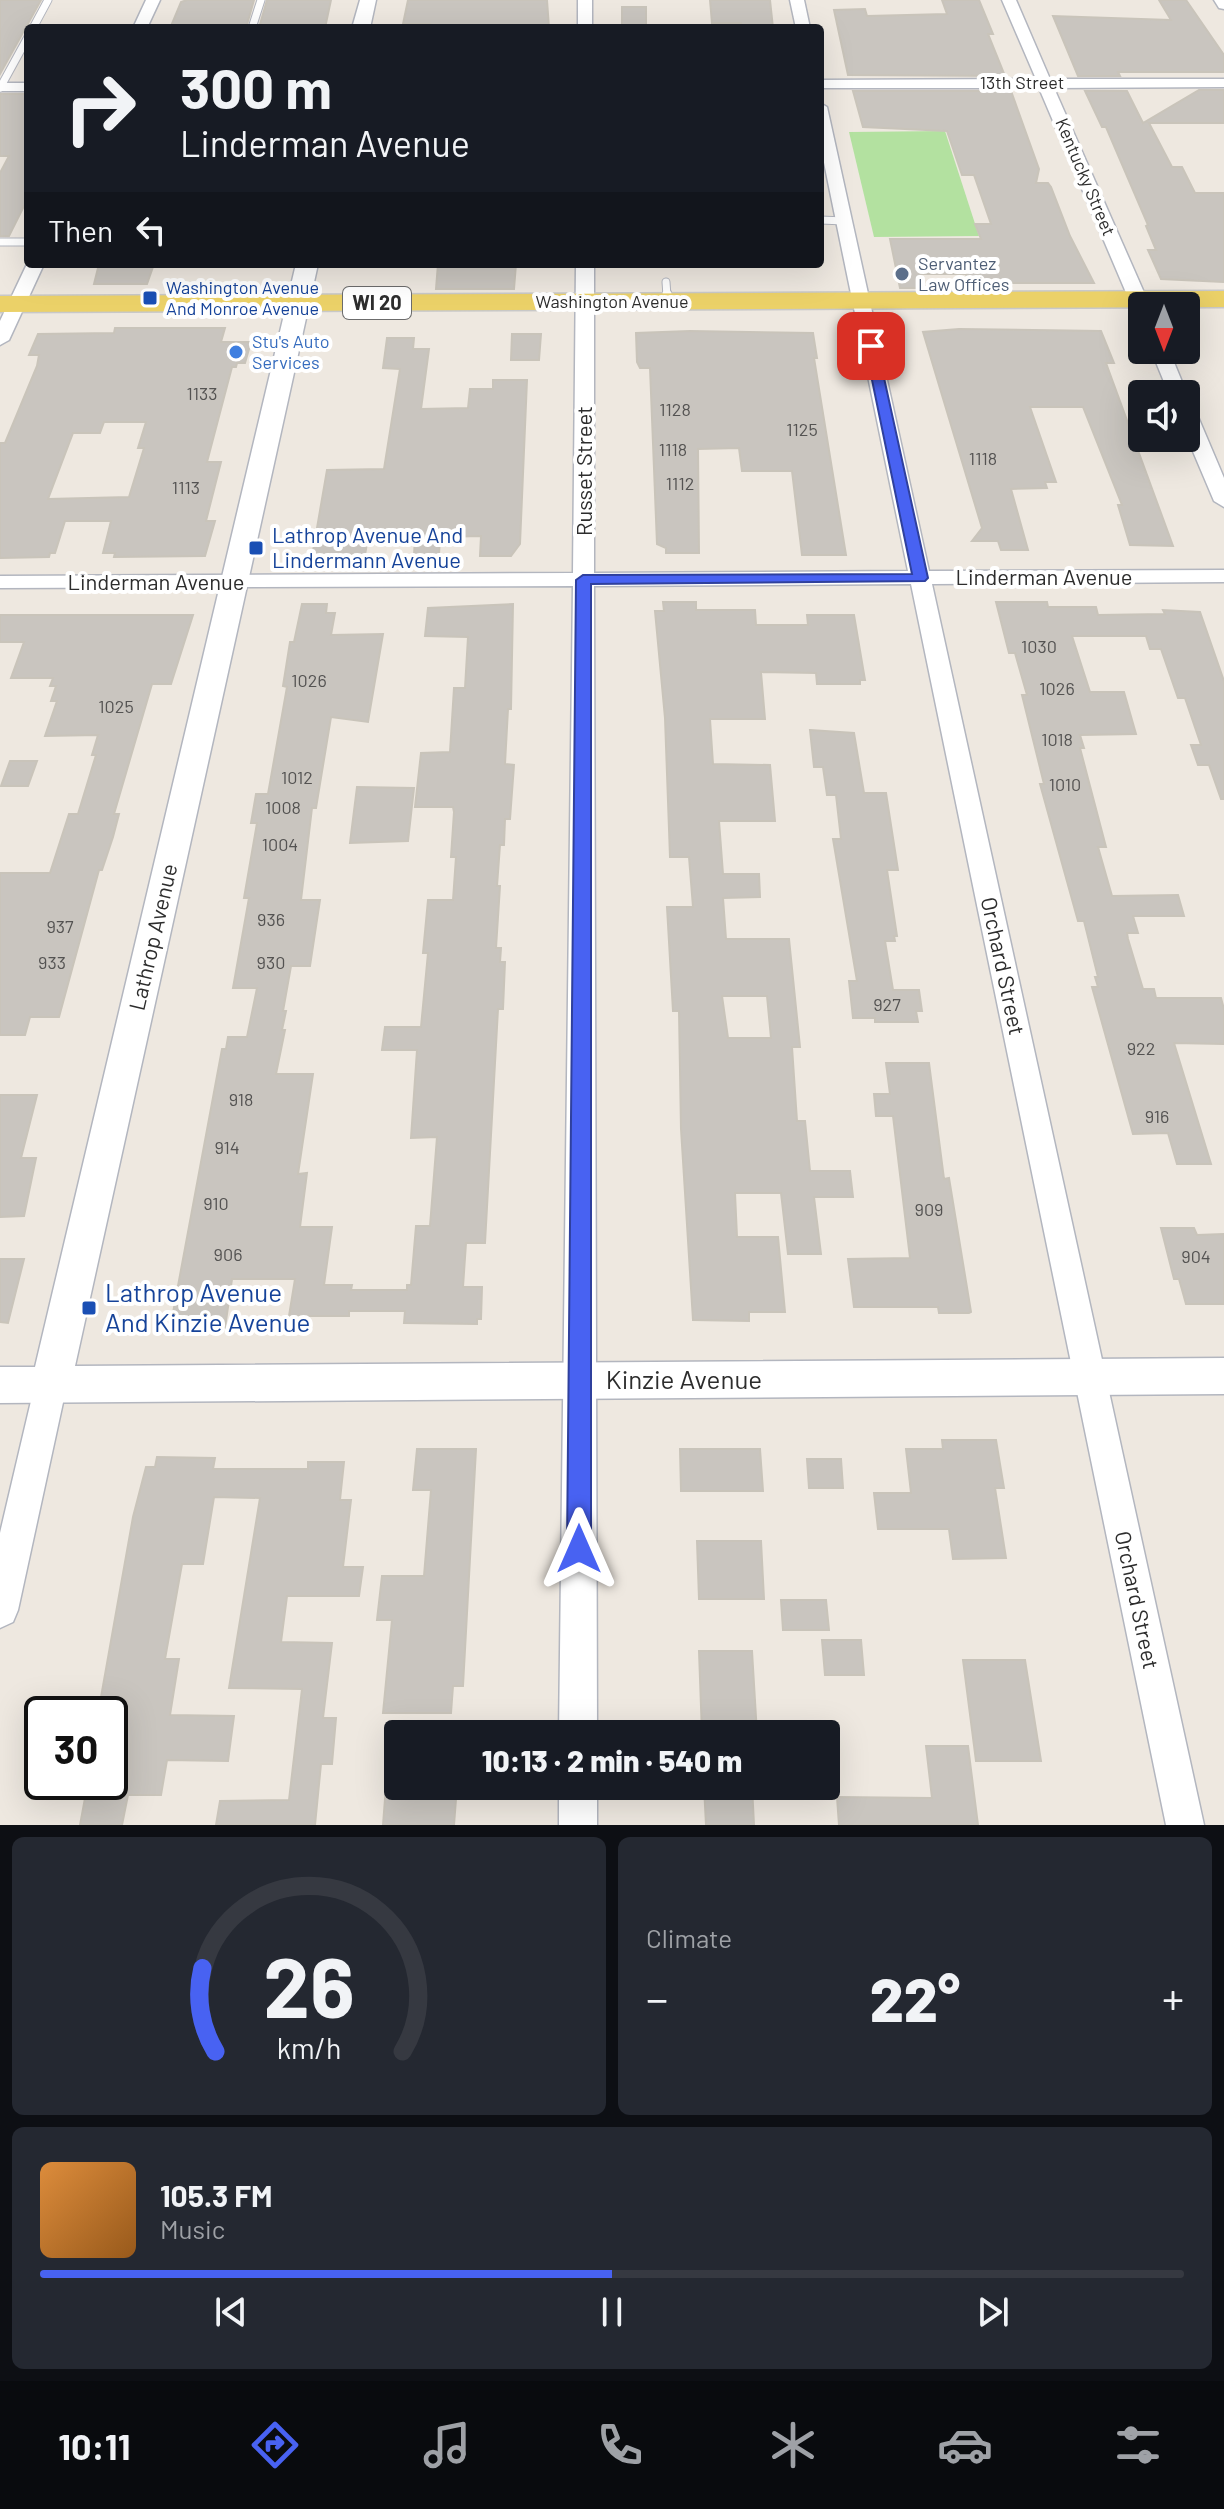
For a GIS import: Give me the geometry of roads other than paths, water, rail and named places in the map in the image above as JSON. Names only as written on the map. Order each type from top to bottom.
[{"type":"main road","name":"Washington Avenue","points":[[8,304],[584,302],[667,292],[861,301],[1128,304]]},
{"type":"main road","name":"Washington Avenue","points":[[1200,300],[1224,299]]},
{"type":"street","points":[[142,24],[153,0]]},
{"type":"street","points":[[362,24],[368,0]]},
{"type":"street","points":[[585,0],[585,24]]},
{"type":"street","points":[[797,0],[802,24]]},
{"type":"street","name":"Kentucky Street","points":[[1009,0],[1135,292]]},
{"type":"street","name":"13th Street","points":[[824,84],[1224,83]]},
{"type":"street","points":[[0,87],[24,87]]},
{"type":"street","name":"Orchard Street","points":[[824,172],[827,221],[861,301],[1185,1825]]},
{"type":"street","points":[[0,340],[8,304],[32,268]]},
{"type":"street","name":"Lathrop Avenue","points":[[0,1610],[306,268]]},
{"type":"street","name":"Russet Street","points":[[578,1720],[585,268]]},
{"type":"street","points":[[1200,445],[1224,501]]},
{"type":"street","name":"Linderman Avenue","points":[[0,582],[1224,576]]},
{"type":"street","name":"Kinzie Avenue","points":[[0,1385],[1224,1376]]},
{"type":"street","points":[[578,1800],[578,1825]]},
{"type":"lane","points":[[35,24],[48,0]]},
{"type":"lane","points":[[253,24],[261,0]]},
{"type":"lane","points":[[0,87],[24,44]]},
{"type":"lane","points":[[0,242],[24,242]]},
{"type":"place","name":"Servantez Law Offices","points":[[902,274]]},
{"type":"place","name":"Washington Avenue And Monroe Avenue","points":[[150,298]]},
{"type":"place","name":"Stu's Auto Services","points":[[236,352]]},
{"type":"place","name":"Lathrop Avenue And Lindermann Avenue","points":[[256,548]]},
{"type":"place","name":"Lathrop Avenue And Kinzie Avenue","points":[[89,1308]]}]
